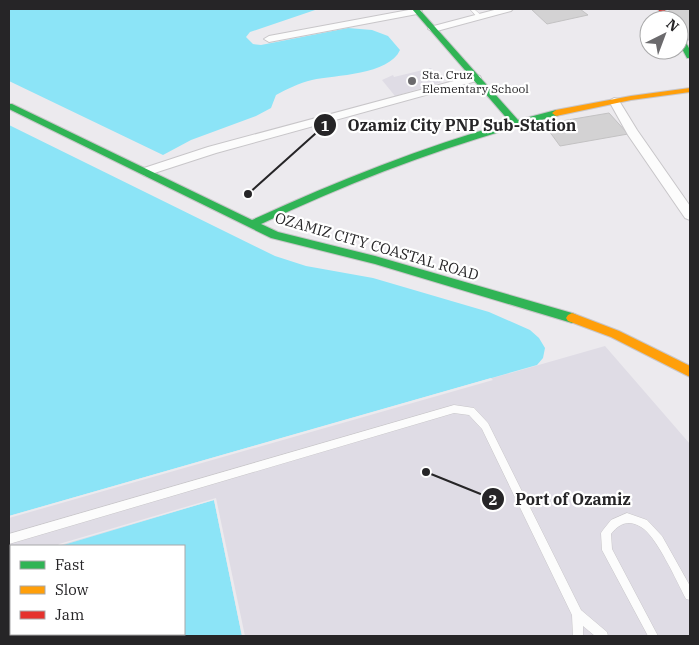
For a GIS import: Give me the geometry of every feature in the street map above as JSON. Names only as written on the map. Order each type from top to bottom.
[{"type":"street","points":[[433,29],[508,9]]},
{"type":"street","points":[[269,40],[416,10],[515,122]]},
{"type":"street","points":[[145,172],[212,150],[476,78]]},
{"type":"street","points":[[252,224],[310,195],[379,166],[429,148],[515,122],[614,101],[690,90]]},
{"type":"street","points":[[614,101],[632,132],[690,215]]},
{"type":"street","name":"OZAMIZ CITY COASTAL ROAD","points":[[9,106],[252,224],[292,240],[375,260],[564,315],[615,334],[690,372]]},
{"type":"lane","points":[[472,9],[480,17]]},
{"type":"lane","points":[[9,539],[454,409],[471,411],[485,426],[576,614],[578,636]]},
{"type":"lane","points":[[653,636],[608,550],[606,534],[614,523],[627,518],[644,523],[658,539],[690,595]]},
{"type":"lane","points":[[576,614],[603,636]]},
{"type":"shaded area","name":"Sta. Cruz Elementary School","points":[[431,68],[442,82],[395,96],[382,80],[393,75],[394,77]]},
{"type":"shaded area","points":[[605,346],[690,444],[690,636],[242,636],[214,500],[63,545],[10,545],[10,561],[9,516]]},
{"type":"water","points":[[9,9],[318,9],[250,32],[246,37],[253,44],[261,45],[348,28],[372,30],[388,36],[400,50],[385,65],[347,75],[312,80],[293,86],[276,95],[271,108],[256,116],[191,140],[163,155],[9,81]]},
{"type":"water","points":[[9,125],[275,256],[306,266],[373,278],[489,312],[530,330],[539,338],[545,348],[543,358],[537,365],[9,516]]},
{"type":"water","points":[[214,500],[242,636],[9,636],[9,561],[10,635],[185,635],[185,545],[63,545]]},
{"type":"pier","points":[[491,378],[493,380],[9,518],[9,516]]},
{"type":"pier","points":[[216,498],[245,636],[242,636],[214,500],[59,544]]},
{"type":"building","points":[[531,9],[580,9],[588,15],[547,24]]},
{"type":"building","points":[[690,9],[690,42],[689,10],[669,10]]},
{"type":"building","points":[[609,113],[628,134],[560,146],[544,124]]},
{"type":"traffic: fast","points":[[415,9],[515,122]]},
{"type":"traffic: fast","points":[[9,106],[275,235],[375,260],[572,318]]},
{"type":"traffic: fast","points":[[252,224],[326,190],[401,160],[478,134],[556,113]]},
{"type":"traffic: slow","points":[[556,113],[631,98],[690,90]]},
{"type":"traffic: slow","points":[[572,318],[615,334],[690,372]]},
{"type":"place","name":"Sta. Cruz Elementary School","points":[[412,81]]},
{"type":"place","name":"Ozamiz City PNP Sub-Station","points":[[248,194]]},
{"type":"place","name":"Port of Ozamiz","points":[[426,472]]}]
